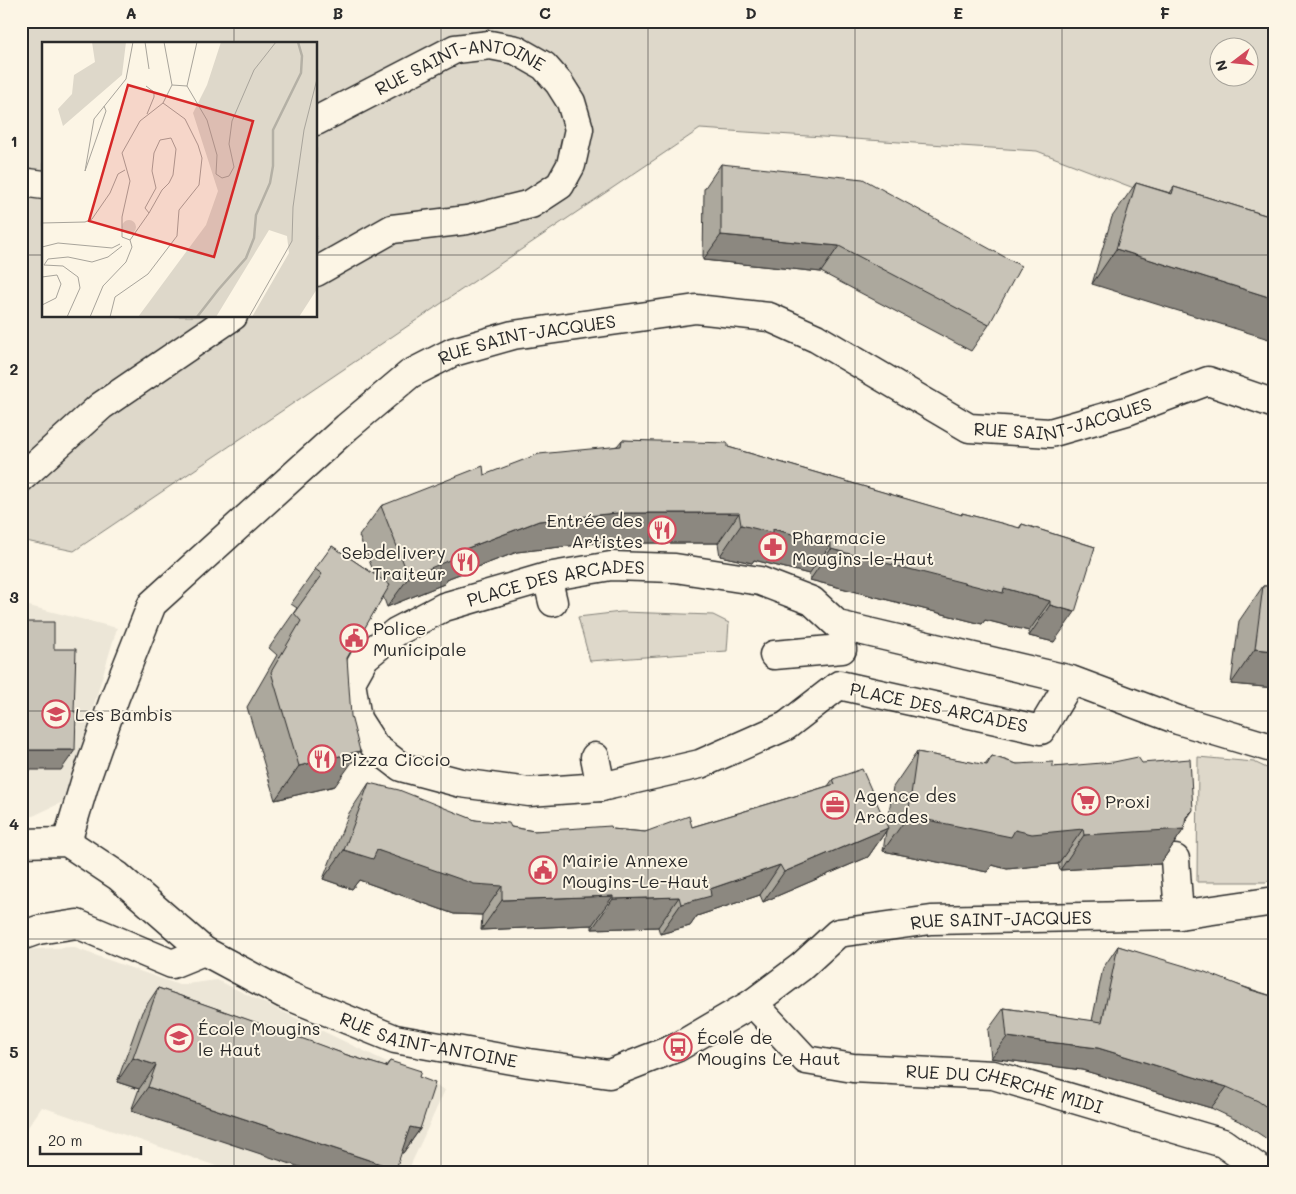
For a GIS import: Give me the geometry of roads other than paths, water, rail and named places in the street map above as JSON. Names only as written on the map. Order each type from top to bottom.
[{"type":"street","name":"RUE SAINT-ANTOINE","points":[[318,120],[455,49],[490,45],[516,50],[544,66],[559,83],[571,102],[579,129],[571,165],[560,185],[530,204],[467,220],[392,229],[318,271]]},
{"type":"street","points":[[21,182],[42,185]]},
{"type":"street","name":"RUE SAINT-JACQUES","points":[[67,842],[115,697],[152,604],[347,427],[410,374],[453,352],[513,335],[696,309],[769,317],[816,338],[969,428],[1050,433],[1130,410],[1208,380],[1275,404]]},
{"type":"street","points":[[21,478],[101,406],[230,318]]},
{"type":"street","name":"PLACE DES ARCADES","points":[[611,566],[675,568],[760,581],[812,601],[840,637],[839,685],[786,726],[700,764],[602,787],[529,792],[461,784],[401,767],[375,747],[357,720],[352,682],[365,657],[396,632],[444,607],[550,590],[611,566]]},
{"type":"street","points":[[774,655],[840,637]]},
{"type":"street","name":"PLACE DES ARCADES","points":[[840,637],[1071,680],[1178,720],[1275,748]]},
{"type":"street","name":"PLACE DES ARCADES","points":[[839,685],[1041,730],[1071,680]]},
{"type":"street","points":[[594,757],[602,787]]},
{"type":"street","name":"RUE SAINT-ANTOINE","points":[[67,842],[118,876],[204,951],[284,994],[395,1039],[529,1063],[609,1074],[678,1047],[753,1003]]},
{"type":"street","points":[[21,843],[67,842]]},
{"type":"street","points":[[1176,859],[1179,916]]},
{"type":"street","name":"RUE SAINT-JACQUES","points":[[753,1003],[801,967],[838,933],[931,920],[1179,916],[1275,901]]},
{"type":"street","points":[[21,936],[38,930],[77,924],[172,964],[204,951]]},
{"type":"street","name":"RUE DU CHERCHE MIDI","points":[[753,1003],[806,1060],[852,1068],[993,1075],[1223,1143],[1265,1173]]},
{"type":"place","name":"Entrée des Artistes","points":[[662,530]]},
{"type":"place","name":"Pharmacie Mougins-le-Haut","points":[[773,547]]},
{"type":"place","name":"Sebdelivery Traiteur","points":[[465,562]]},
{"type":"place","name":"Police Municipale","points":[[354,638]]},
{"type":"place","name":"Les Bambis","points":[[56,714]]},
{"type":"place","name":"Pizza Ciccio","points":[[322,759]]},
{"type":"place","name":"Proxi","points":[[1086,801]]},
{"type":"place","name":"Agence des Arcades","points":[[835,805]]},
{"type":"place","name":"Mairie Annexe Mougins-Le-Haut","points":[[543,870]]},
{"type":"place","name":"École Mougins le Haut","points":[[179,1038]]},
{"type":"place","name":"École de Mougins Le Haut","points":[[678,1047]]}]
